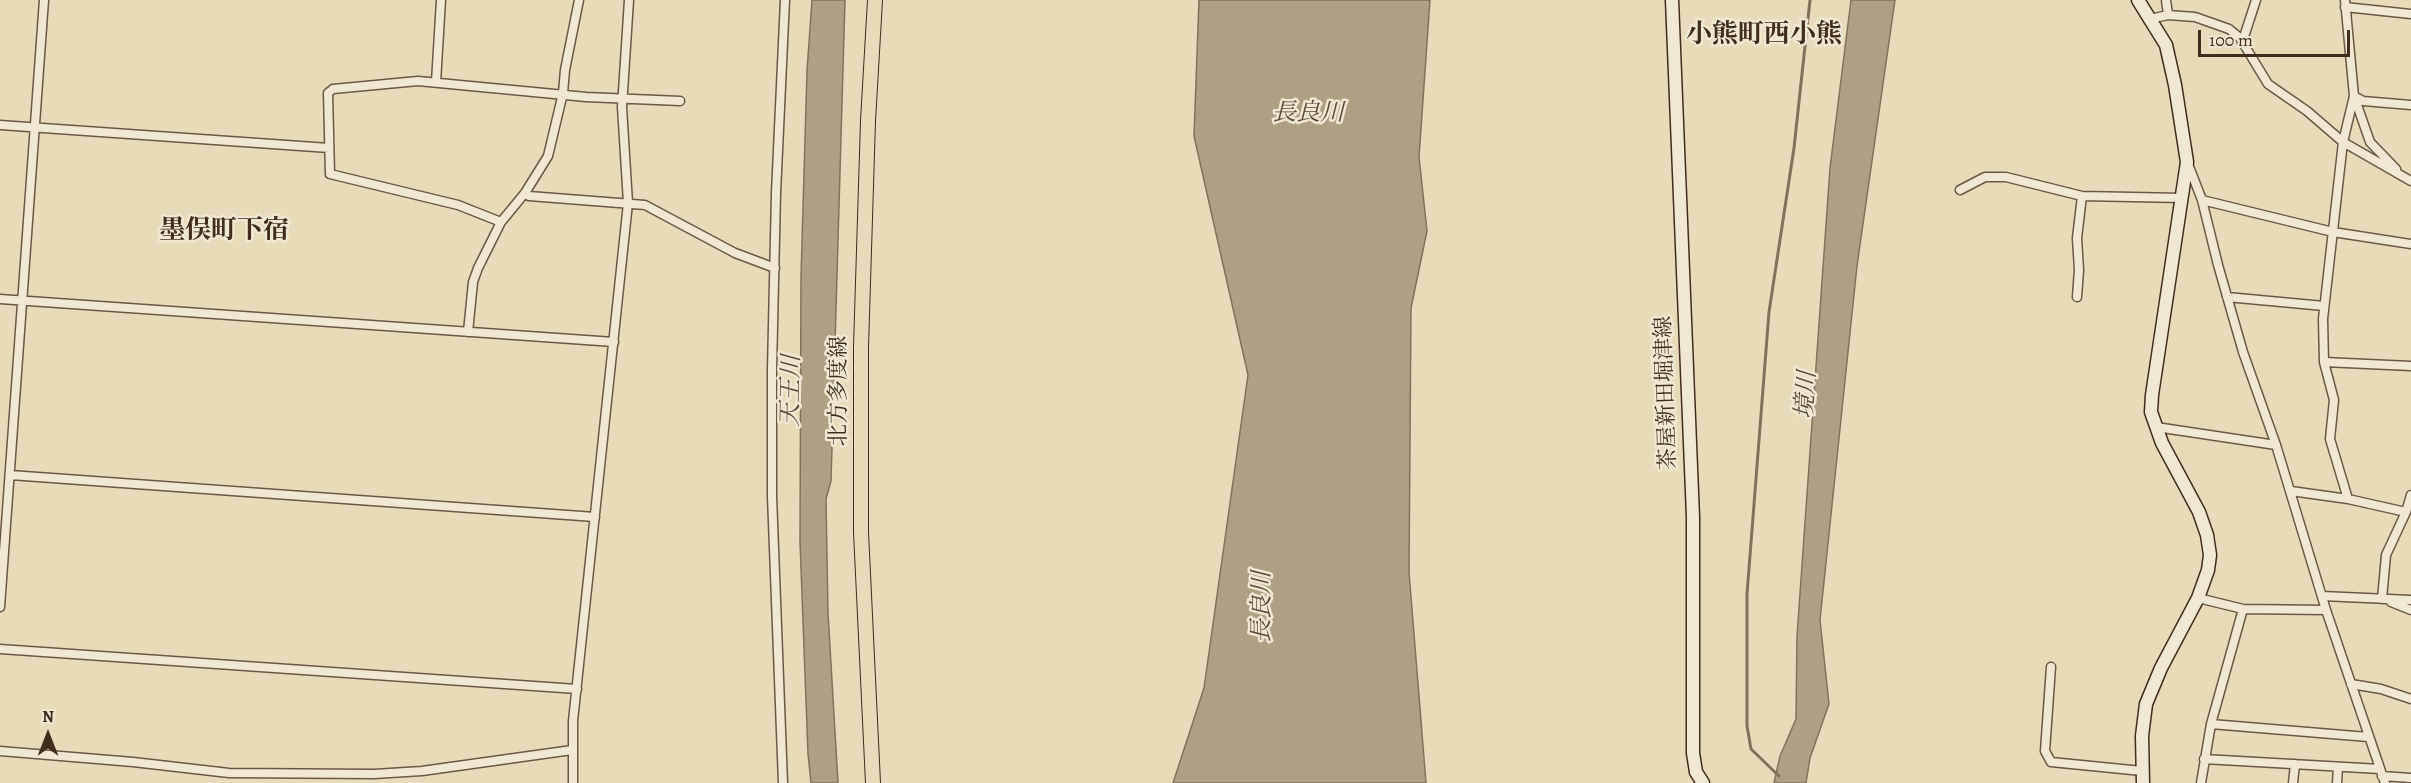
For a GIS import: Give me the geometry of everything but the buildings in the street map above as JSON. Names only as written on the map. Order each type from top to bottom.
[{"type":"main road","name":"北方多度線","points":[[873,783],[861,532],[861,347],[868,122],[875,0]]},
{"type":"street","points":[[0,607],[44,0]]},
{"type":"street","points":[[436,82],[441,0]]},
{"type":"street","points":[[468,333],[473,282],[501,222],[525,193],[548,156],[563,93],[565,70],[579,0]]},
{"type":"street","points":[[573,783],[572,750],[577,689],[628,203],[623,150],[622,98],[629,0]]},
{"type":"street","points":[[783,783],[772,496],[772,370],[776,193],[785,0]]},
{"type":"street","name":"茶屋新田堀津線","points":[[1672,0],[1693,517],[1693,753],[1696,772],[1703,783]]},
{"type":"street","points":[[2138,0],[2166,45],[2187,162],[2202,200],[2243,352],[2276,445],[2326,610],[2383,776]]},
{"type":"street","points":[[2166,0],[2168,15]]},
{"type":"street","points":[[2242,43],[2256,0]]},
{"type":"street","points":[[2348,499],[2330,439],[2334,400],[2324,362],[2324,306],[2343,142],[2354,96],[2345,3],[2411,14]]},
{"type":"street","points":[[2150,19],[2168,15],[2195,17],[2229,29],[2242,43],[2268,84],[2307,111],[2343,142],[2409,180]]},
{"type":"street","points":[[501,222],[458,205],[330,174],[328,93],[333,89],[418,81],[680,101]]},
{"type":"street","points":[[2354,96],[2363,101],[2411,105]]},
{"type":"street","points":[[2354,96],[2370,142],[2409,180]]},
{"type":"street","points":[[0,125],[329,148]]},
{"type":"street","points":[[2051,667],[2044,751],[2051,762],[2143,777],[2142,736],[2146,704],[2161,668],[2198,598],[2208,570],[2210,555],[2207,535],[2199,512],[2162,443],[2151,412],[2187,162]]},
{"type":"street","points":[[1960,190],[1985,177],[2006,177],[2082,196],[2182,198]]},
{"type":"street","points":[[525,193],[529,196],[645,205],[735,253],[776,268]]},
{"type":"street","points":[[2077,297],[2079,270],[2077,238],[2082,196]]},
{"type":"street","points":[[2202,200],[2333,231],[2411,244]]},
{"type":"street","points":[[2227,297],[2324,306]]},
{"type":"street","points":[[0,299],[614,342]]},
{"type":"street","points":[[2324,362],[2411,366]]},
{"type":"street","points":[[2156,427],[2276,445]]},
{"type":"street","points":[[10,475],[595,517]]},
{"type":"street","points":[[2290,492],[2348,499],[2406,512]]},
{"type":"street","points":[[2382,599],[2386,555],[2406,512],[2411,495]]},
{"type":"street","points":[[2322,596],[2411,600]]},
{"type":"street","points":[[2198,598],[2243,609],[2326,610]]},
{"type":"street","points":[[2382,599],[2411,610]]},
{"type":"street","points":[[2201,783],[2211,724],[2243,609]]},
{"type":"street","points":[[0,649],[577,689]]},
{"type":"street","points":[[2351,684],[2380,689],[2411,699]]},
{"type":"street","points":[[2211,724],[2368,736]]},
{"type":"street","points":[[0,752],[134,762],[229,773],[374,774],[422,771],[572,750]]},
{"type":"street","points":[[2204,759],[2338,766],[2383,776],[2411,778]]},
{"type":"street","points":[[2293,783],[2295,764]]},
{"type":"street","points":[[2337,783],[2338,766]]},
{"type":"water","name":"天王川","points":[[812,0],[845,0],[831,481],[826,499],[828,613],[838,783],[811,783],[800,542],[801,276],[807,71]]},
{"type":"water","name":"長良川","points":[[1199,0],[1430,0],[1419,157],[1427,231],[1411,308],[1409,572],[1426,783],[1173,783],[1204,688],[1248,375],[1194,136]]},
{"type":"water","points":[[1851,0],[1895,0],[1857,266],[1820,620],[1829,704],[1810,758],[1806,783],[1774,783],[1780,756],[1796,719],[1797,636],[1830,168]]},
{"type":"waterway","points":[[1779,776],[1751,749],[1747,726],[1747,594],[1769,312],[1794,148],[1810,0]]},
{"type":"district","name":"小熊町西小熊","points":[[1764,36]]},
{"type":"district","name":"墨俣町下宿","points":[[224,232]]},
{"type":"water label","name":"境川","points":[[1807,395]]}]
